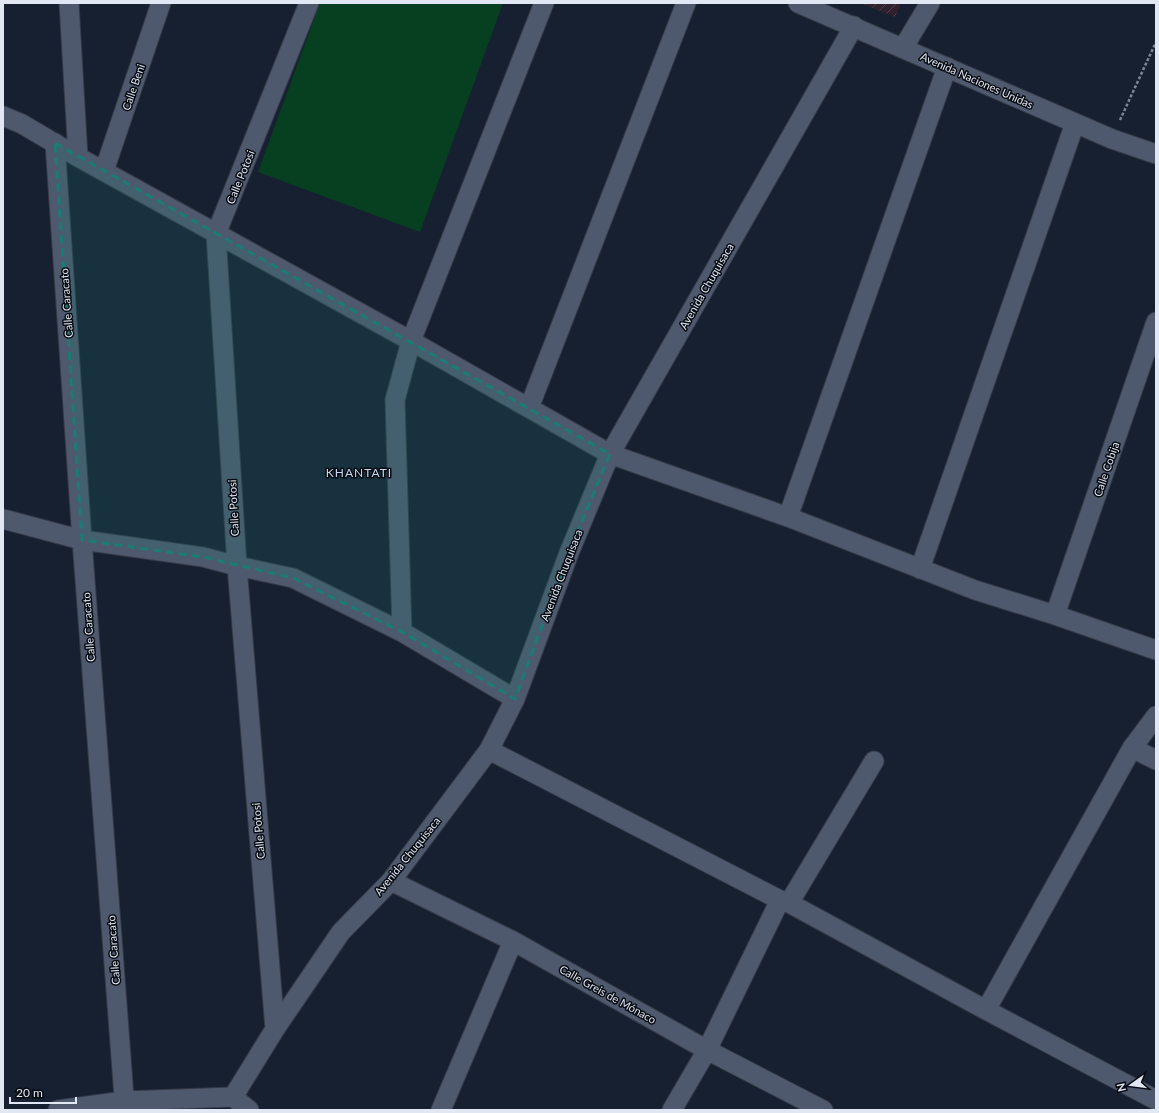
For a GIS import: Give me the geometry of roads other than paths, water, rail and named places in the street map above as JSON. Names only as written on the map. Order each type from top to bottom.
[{"type":"street","points":[[69,3],[78,157]]},
{"type":"street","name":"Calle Beni","points":[[104,171],[161,3]]},
{"type":"street","name":"Calle Potosi","points":[[275,1029],[237,566],[216,234],[309,3]]},
{"type":"street","points":[[402,632],[395,400],[411,341],[544,3]]},
{"type":"street","points":[[528,408],[686,3]]},
{"type":"street","name":"Avenida Naciones Unidas","points":[[798,3],[1112,139],[1156,154]]},
{"type":"street","points":[[903,48],[930,3]]},
{"type":"street","name":"Avenida Chuquisaca","points":[[233,1097],[275,1029],[341,932],[391,880],[489,750],[515,699],[569,553],[610,454],[854,26]]},
{"type":"street","points":[[788,517],[947,67]]},
{"type":"street","points":[[3,116],[22,124],[78,157],[411,341],[610,454],[788,517],[975,590],[1055,615],[1156,650]]},
{"type":"street","points":[[920,569],[1075,123]]},
{"type":"street","name":"Calle Caracato","points":[[55,143],[82,540],[125,1106]]},
{"type":"street","name":"Calle Cobija","points":[[1055,615],[1156,322]]},
{"type":"street","points":[[3,520],[82,540],[203,557],[293,578],[402,632],[515,699]]},
{"type":"street","points":[[986,1010],[1132,748],[1156,716]]},
{"type":"street","points":[[1132,748],[1156,760]]},
{"type":"street","points":[[489,750],[784,901],[1156,1101],[1152,1110]]},
{"type":"street","points":[[672,1110],[707,1050],[784,901],[874,762]]},
{"type":"street","name":"Calle Greis de Mónaco","points":[[391,880],[513,941],[707,1050],[823,1110]]},
{"type":"street","points":[[441,1110],[513,941]]},
{"type":"street","points":[[58,1110],[233,1097],[249,1110]]},
{"type":"district","name":"KHANTATI","points":[[359,472]]}]
